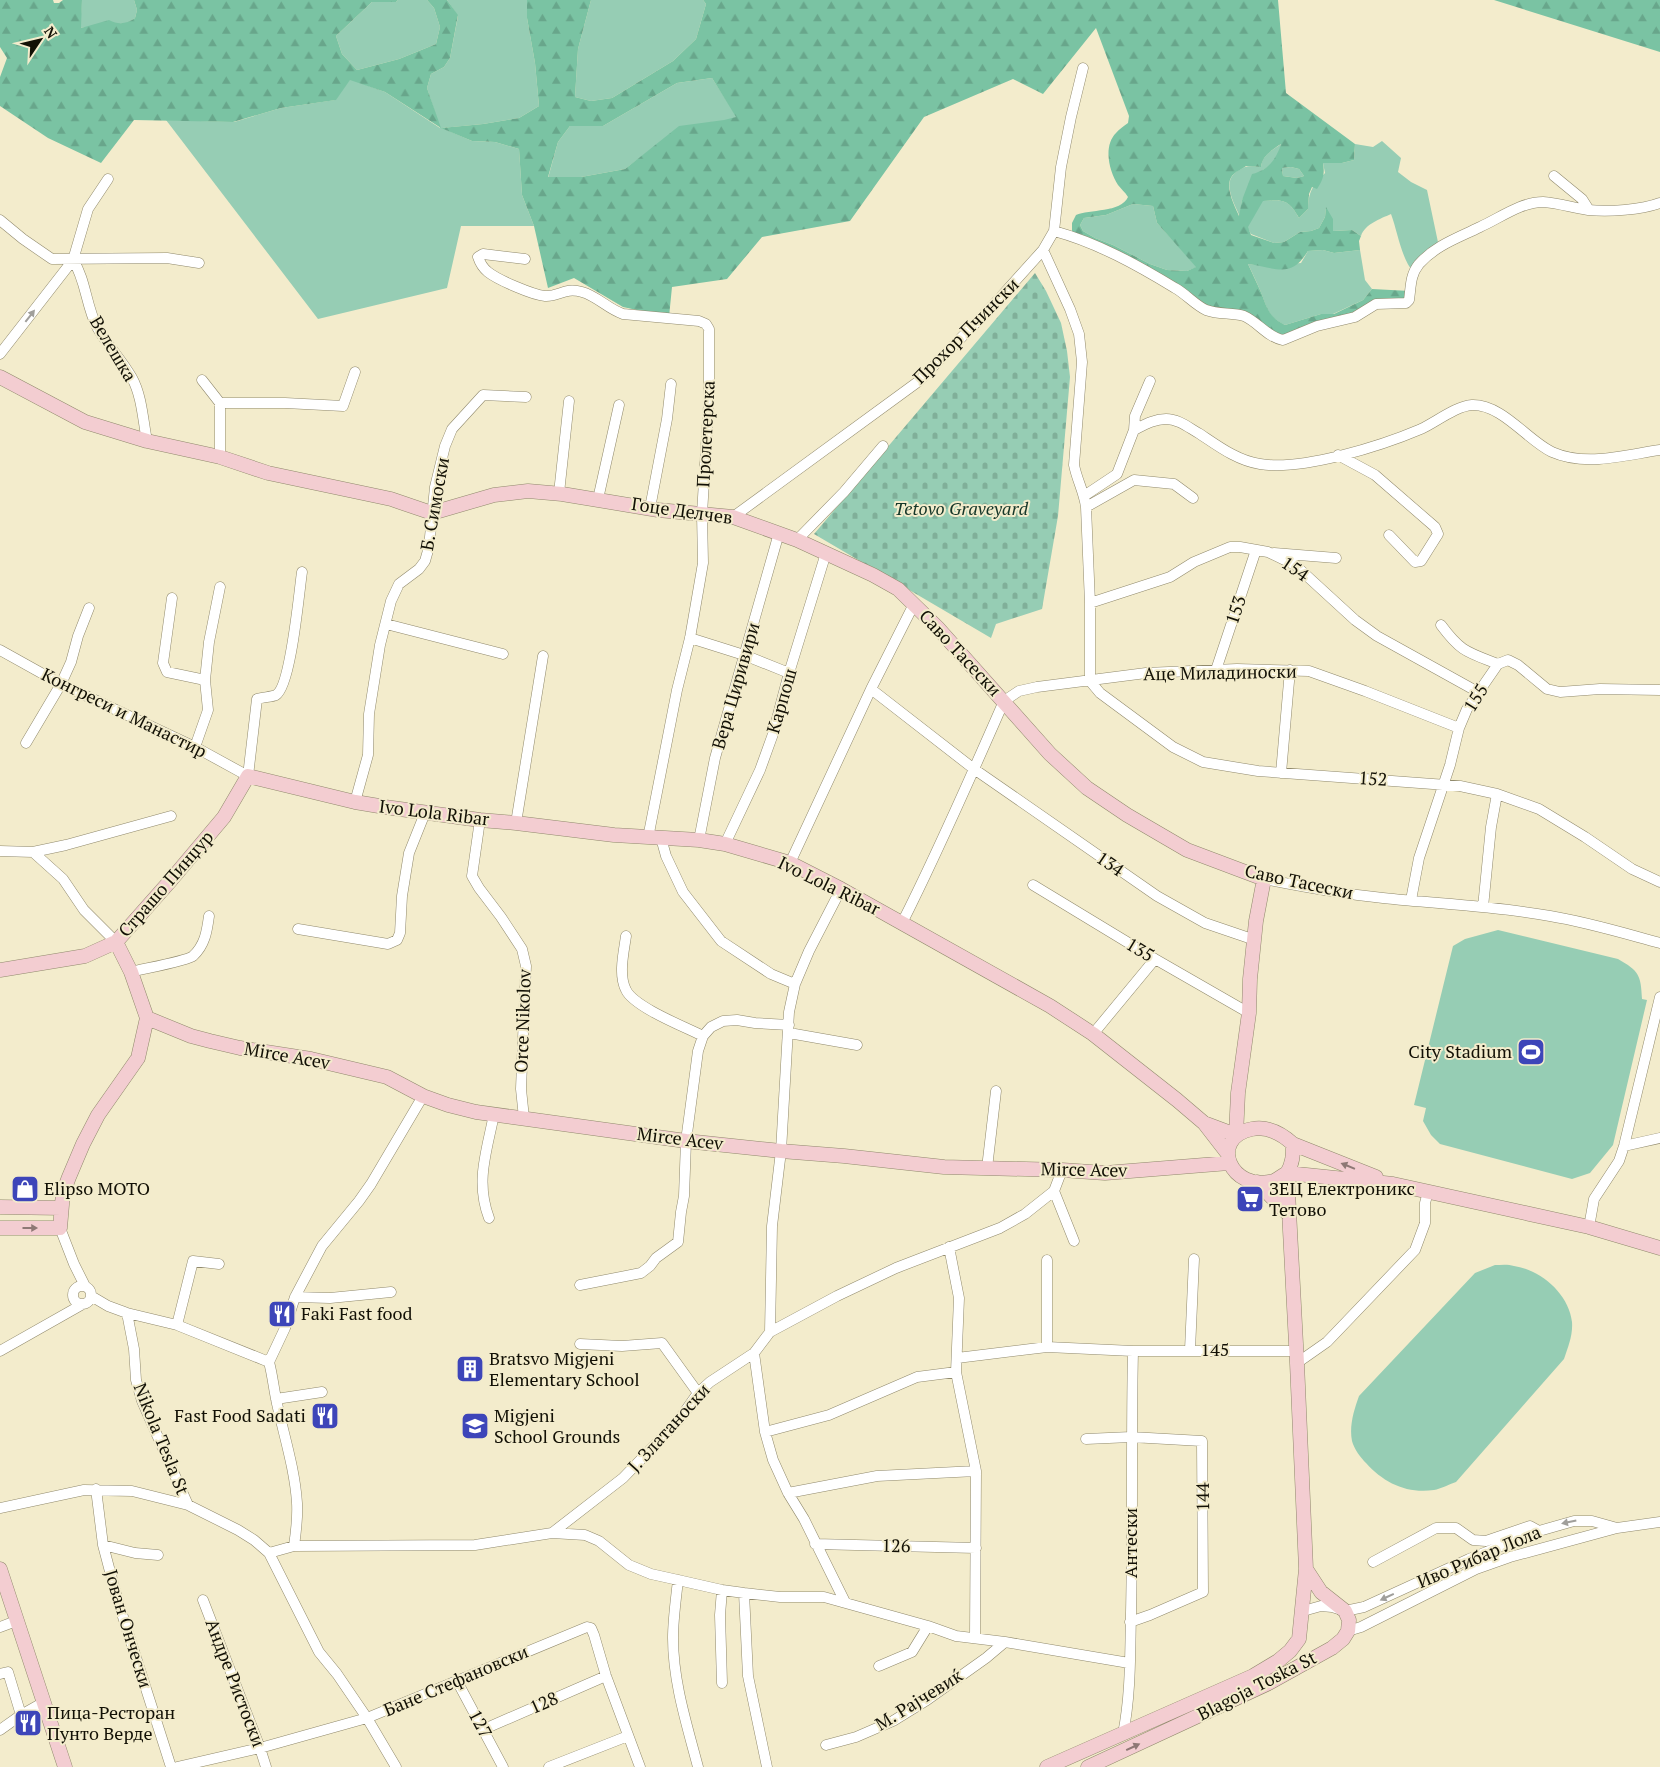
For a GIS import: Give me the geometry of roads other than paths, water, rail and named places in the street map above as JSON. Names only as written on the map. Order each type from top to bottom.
[{"type":"street","name":"Прохор Пчински","points":[[733,517],[919,381],[1000,299],[1042,250],[1054,232],[1061,167],[1070,117],[1083,68]]},
{"type":"street","points":[[1554,176],[1571,188],[1582,199],[1589,210]]},
{"type":"street","points":[[0,354],[73,260],[88,209],[108,178]]},
{"type":"street","points":[[1054,232],[1097,246],[1126,259],[1179,290],[1204,309],[1221,314],[1242,316],[1270,335],[1282,340],[1317,326],[1355,317],[1376,304],[1406,303],[1409,300],[1414,273],[1428,255],[1454,238],[1524,206],[1544,202],[1589,210],[1624,210],[1660,203]]},
{"type":"street","points":[[0,220],[52,259],[166,258],[199,263]]},
{"type":"street","points":[[1042,250],[1070,309],[1079,334],[1082,362],[1074,465],[1086,507],[1090,603],[1090,681]]},
{"type":"street","name":"Пролетерска","points":[[525,258],[483,254],[478,257],[482,266],[490,274],[540,295],[574,290],[586,293],[615,312],[699,321],[707,325],[709,332],[709,399],[702,514],[703,563],[690,638],[676,690],[655,838]]},
{"type":"street","name":"Велешка","points":[[73,260],[80,271],[90,311],[98,329],[133,379],[139,398],[147,441]]},
{"type":"street","points":[[220,404],[285,403],[343,406],[355,372]]},
{"type":"street","points":[[0,377],[85,422],[147,441],[220,457],[268,473],[391,498],[432,513]]},
{"type":"street","points":[[202,380],[220,404],[220,457]]},
{"type":"street","points":[[1084,496],[1117,474],[1134,430],[1135,416],[1150,381]]},
{"type":"street","points":[[650,508],[672,384]]},
{"type":"street","name":"Б. Симоски","points":[[355,802],[368,755],[369,714],[380,645],[391,601],[399,584],[419,569],[425,561],[429,547],[435,487],[445,446],[452,429],[483,395],[526,397]]},
{"type":"street","points":[[559,493],[569,401]]},
{"type":"street","points":[[598,498],[619,405]]},
{"type":"street","points":[[1134,430],[1151,421],[1166,419],[1179,421],[1243,460],[1259,464],[1284,466],[1324,459],[1410,433],[1462,407],[1474,405],[1483,406],[1503,416],[1551,451],[1573,459],[1592,460],[1660,450]]},
{"type":"street","points":[[797,540],[844,492],[883,446]]},
{"type":"street","points":[[1338,455],[1375,474],[1435,527],[1438,534],[1421,561],[1415,562],[1389,536]]},
{"type":"street","points":[[1086,507],[1134,480],[1174,484],[1193,498]]},
{"type":"street","name":"Гоце Делчев","points":[[432,513],[494,495],[528,491],[559,493],[650,508],[733,517],[797,540],[873,575],[898,589],[914,604]]},
{"type":"street","name":"Вера Циривири","points":[[700,840],[716,758],[778,533]]},
{"type":"street","name":"154","points":[[1090,603],[1170,577],[1194,562],[1230,547],[1268,552],[1295,565],[1355,620],[1377,636],[1478,692]]},
{"type":"street","name":"153","points":[[1216,670],[1256,550]]},
{"type":"street","points":[[1268,552],[1336,558]]},
{"type":"street","name":"Карпош","points":[[725,844],[760,770],[773,734],[789,673],[826,553]]},
{"type":"street","points":[[248,776],[257,699],[276,695],[282,688],[290,662],[302,572]]},
{"type":"street","points":[[195,747],[208,710],[205,680],[209,642],[220,587]]},
{"type":"street","points":[[172,598],[163,663],[167,672],[205,680]]},
{"type":"street","points":[[790,862],[871,689],[914,604]]},
{"type":"street","name":"Саво Тасески","points":[[914,604],[950,641],[1050,754],[1087,788],[1119,810],[1187,850],[1264,879],[1320,890],[1549,916],[1594,925],[1660,944]]},
{"type":"street","points":[[26,743],[61,684],[71,662],[78,636],[89,608]]},
{"type":"street","points":[[386,624],[503,654]]},
{"type":"street","points":[[1441,625],[1454,643],[1464,651],[1498,664]]},
{"type":"street","points":[[690,638],[744,655],[789,673]]},
{"type":"street","name":"Конгреси и Манастир","points":[[0,650],[61,684],[195,747],[248,776]]},
{"type":"street","points":[[516,823],[543,656]]},
{"type":"street","name":"155","points":[[1411,900],[1419,858],[1443,786],[1459,728],[1467,709],[1498,664],[1508,660],[1518,665],[1546,689],[1560,692],[1600,689],[1660,690]]},
{"type":"street","name":"Аце Миладиноски","points":[[1004,701],[1019,691],[1037,687],[1146,673],[1216,670],[1309,671],[1324,675],[1459,728]]},
{"type":"street","points":[[1281,773],[1290,670]]},
{"type":"street","name":"152","points":[[1090,681],[1100,693],[1173,747],[1204,762],[1258,771],[1460,786],[1497,794],[1539,809],[1585,836],[1632,869],[1660,882]]},
{"type":"street","name":"134","points":[[871,689],[974,769],[1157,896],[1205,923],[1255,940]]},
{"type":"street","points":[[902,924],[931,866],[1004,701]]},
{"type":"street","name":"Ivo Lola Ribar","points":[[248,776],[355,802],[425,814],[655,838],[700,840],[725,844],[790,862],[841,888],[1050,1006],[1093,1034],[1142,1071],[1204,1123]]},
{"type":"street","name":"Страшо Пинџур","points":[[0,970],[85,956],[116,942],[172,880],[224,817],[248,776]]},
{"type":"street","points":[[1483,907],[1497,794]]},
{"type":"street","points":[[298,929],[388,944],[397,940],[400,933],[402,896],[409,853],[425,814]]},
{"type":"street","points":[[0,851],[33,852],[66,845],[171,816]]},
{"type":"street","name":"Orce Nikolov","points":[[480,820],[472,876],[522,949],[526,966],[520,1089],[524,1118]]},
{"type":"street","points":[[655,838],[683,892],[721,941],[771,974],[795,984]]},
{"type":"street","points":[[33,852],[45,865],[63,878],[84,910],[116,942],[132,972],[147,1018],[138,1058],[98,1115],[63,1193],[60,1228],[74,1264],[85,1286],[91,1292],[91,1296],[108,1306],[177,1325],[269,1362]]},
{"type":"street","points":[[1236,1135],[1238,1093],[1249,1013],[1250,979],[1264,879]]},
{"type":"street","name":"135","points":[[1033,886],[1249,1013]]},
{"type":"street","points":[[770,1332],[772,1226],[781,1151],[789,1012],[795,984],[809,951],[841,888]]},
{"type":"street","points":[[132,972],[192,958],[202,946],[207,932],[208,916]]},
{"type":"street","points":[[626,936],[622,964],[625,989],[631,997],[660,1016],[703,1036]]},
{"type":"street","points":[[1093,1034],[1155,959]]},
{"type":"street","points":[[1589,1227],[1594,1199],[1619,1162],[1624,1146],[1660,997]]},
{"type":"street","name":"Mirce Acev","points":[[147,1018],[191,1036],[210,1041],[240,1048],[311,1059],[387,1077],[423,1096],[448,1105],[494,1114],[686,1141],[944,1167],[1105,1173],[1229,1158]]},
{"type":"street","points":[[580,1285],[641,1273],[656,1258],[678,1242],[680,1212],[684,1196],[686,1141],[698,1051],[703,1036],[711,1027],[723,1021],[737,1020],[789,1029],[857,1045]]},
{"type":"street","points":[[987,1168],[996,1091]]},
{"type":"street","points":[[294,1546],[297,1503],[276,1399],[274,1379],[269,1362],[280,1341],[295,1297],[322,1246],[371,1184],[423,1096]]},
{"type":"street","points":[[489,1218],[483,1203],[481,1185],[494,1114]]},
{"type":"street","points":[[1204,1123],[1236,1135]]},
{"type":"street","points":[[1204,1123],[1229,1158],[1232,1169],[1241,1177],[1257,1182],[1275,1181],[1287,1173],[1293,1158],[1293,1144]]},
{"type":"street","points":[[1229,1158],[1231,1142],[1236,1135],[1260,1127],[1277,1132],[1293,1144],[1393,1184]]},
{"type":"street","points":[[1624,1146],[1660,1138]]},
{"type":"street","points":[[1062,1170],[1054,1191],[1074,1241]]},
{"type":"street","points":[[1287,1173],[1393,1184],[1589,1227],[1660,1248]]},
{"type":"street","points":[[1047,1767],[1253,1676],[1290,1651],[1299,1639],[1306,1569],[1287,1173]]},
{"type":"street","points":[[1257,1182],[1289,1215]]},
{"type":"street","name":"Ј. Златаноски","points":[[552,1533],[624,1478],[678,1420],[698,1393],[710,1382],[754,1353],[770,1332],[837,1296],[896,1268],[1000,1228],[1025,1214],[1054,1191]]},
{"type":"street","points":[[1297,1357],[1328,1342],[1415,1250],[1425,1223],[1425,1203],[1428,1192]]},
{"type":"street","points":[[0,1207],[62,1208]]},
{"type":"street","points":[[0,1228],[60,1228]]},
{"type":"street","points":[[949,1247],[959,1298],[956,1372],[976,1472],[975,1638]]},
{"type":"street","points":[[1190,1350],[1194,1259]]},
{"type":"street","points":[[177,1325],[193,1260],[218,1264]]},
{"type":"street","points":[[1047,1260],[1047,1347]]},
{"type":"street","points":[[74,1264],[73,1292],[75,1302],[82,1304]]},
{"type":"street","points":[[60,1316],[77,1287],[85,1286]]},
{"type":"street","points":[[295,1297],[330,1298],[391,1292]]},
{"type":"street","points":[[0,1351],[86,1303],[91,1296]]},
{"type":"street","name":"Nikola Tesla St","points":[[127,1312],[134,1349],[136,1380],[142,1401],[188,1505]]},
{"type":"street","points":[[580,1344],[622,1346],[662,1343],[698,1393]]},
{"type":"street","name":"145","points":[[957,1358],[1047,1347],[1133,1351],[1190,1350],[1297,1357]]},
{"type":"street","name":"Антески","points":[[1123,1734],[1127,1715],[1129,1663],[1133,1351]]},
{"type":"street","points":[[754,1353],[765,1432],[773,1460],[788,1493],[804,1519],[845,1602]]},
{"type":"street","points":[[765,1432],[829,1415],[917,1376],[956,1372]]},
{"type":"street","points":[[276,1399],[322,1392]]},
{"type":"street","name":"144","points":[[1086,1440],[1131,1437],[1202,1441],[1203,1592],[1130,1622]]},
{"type":"street","points":[[788,1493],[877,1476],[976,1472]]},
{"type":"street","name":"Јован Ончески","points":[[96,1489],[103,1545],[117,1598],[171,1767]]},
{"type":"street","points":[[0,1508],[84,1490],[132,1491],[188,1505],[238,1530],[269,1553],[319,1652],[337,1674],[367,1718],[396,1767]]},
{"type":"street","name":"Иво Рибар Лола","points":[[1303,1612],[1322,1606],[1345,1611],[1364,1608],[1468,1558],[1539,1531],[1574,1521],[1592,1521],[1617,1528],[1660,1522]]},
{"type":"street","points":[[1373,1562],[1436,1528],[1456,1528],[1473,1540],[1486,1541],[1530,1526],[1539,1531]]},
{"type":"street","points":[[1306,1569],[1321,1592],[1345,1611],[1350,1620],[1348,1631],[1361,1627],[1476,1569],[1510,1557],[1617,1528]]},
{"type":"street","points":[[269,1553],[294,1546],[475,1545],[552,1533],[585,1535],[599,1541],[629,1565],[651,1574],[744,1593],[780,1597],[824,1597],[886,1616],[928,1626],[956,1636],[1005,1642],[1129,1663]]},
{"type":"street","name":"126","points":[[815,1544],[976,1548]]},
{"type":"street","points":[[103,1545],[136,1553],[158,1555]]},
{"type":"street","points":[[0,1569],[65,1767]]},
{"type":"street","points":[[678,1580],[673,1638],[676,1675],[698,1767]]},
{"type":"street","points":[[722,1590],[720,1615],[722,1684]]},
{"type":"street","points":[[744,1593],[748,1676],[768,1767]]},
{"type":"street","name":"Андре Ристоски","points":[[203,1600],[266,1767]]},
{"type":"street","points":[[0,1628],[16,1621]]},
{"type":"street","points":[[879,1666],[912,1652],[928,1626]]},
{"type":"street","name":"Бане Стефановски","points":[[177,1767],[260,1748],[367,1718],[587,1627],[590,1628],[594,1635],[606,1676],[640,1767]]},
{"type":"street","name":"Blagoja Toska St","points":[[1094,1766],[1269,1683],[1332,1648],[1343,1639],[1348,1631]]},
{"type":"street","points":[[1299,1639],[1320,1654]]},
{"type":"street","name":"М. Рајчевиќ","points":[[826,1745],[856,1737],[893,1721],[927,1700],[986,1658],[1005,1642]]},
{"type":"street","points":[[0,1674],[8,1672],[21,1715]]},
{"type":"street","name":"128","points":[[482,1730],[606,1676]]},
{"type":"street","name":"127","points":[[457,1681],[482,1730],[504,1767]]},
{"type":"street","points":[[0,1730],[44,1702]]},
{"type":"street","points":[[549,1767],[628,1736]]},
{"type":"street","points":[[1087,1750],[1094,1766]]},
{"type":"place","name":"City Stadium","points":[[1531,1052]]},
{"type":"place","name":"Elipso MOTO","points":[[25,1189]]},
{"type":"place","name":"ЗЕЦ Електроникс Тетово","points":[[1250,1199]]},
{"type":"place","name":"Faki Fast food","points":[[282,1314]]},
{"type":"place","name":"Bratsvo Migjeni Elementary School","points":[[470,1369]]},
{"type":"place","name":"Fast Food Sadati","points":[[325,1416]]},
{"type":"place","name":"Migjeni School Grounds","points":[[475,1426]]},
{"type":"place","name":"Пица-Ресторан Пунто Верде","points":[[28,1723]]},
{"type":"park label","name":"Tetovo Graveyard","points":[[961,509]]}]
